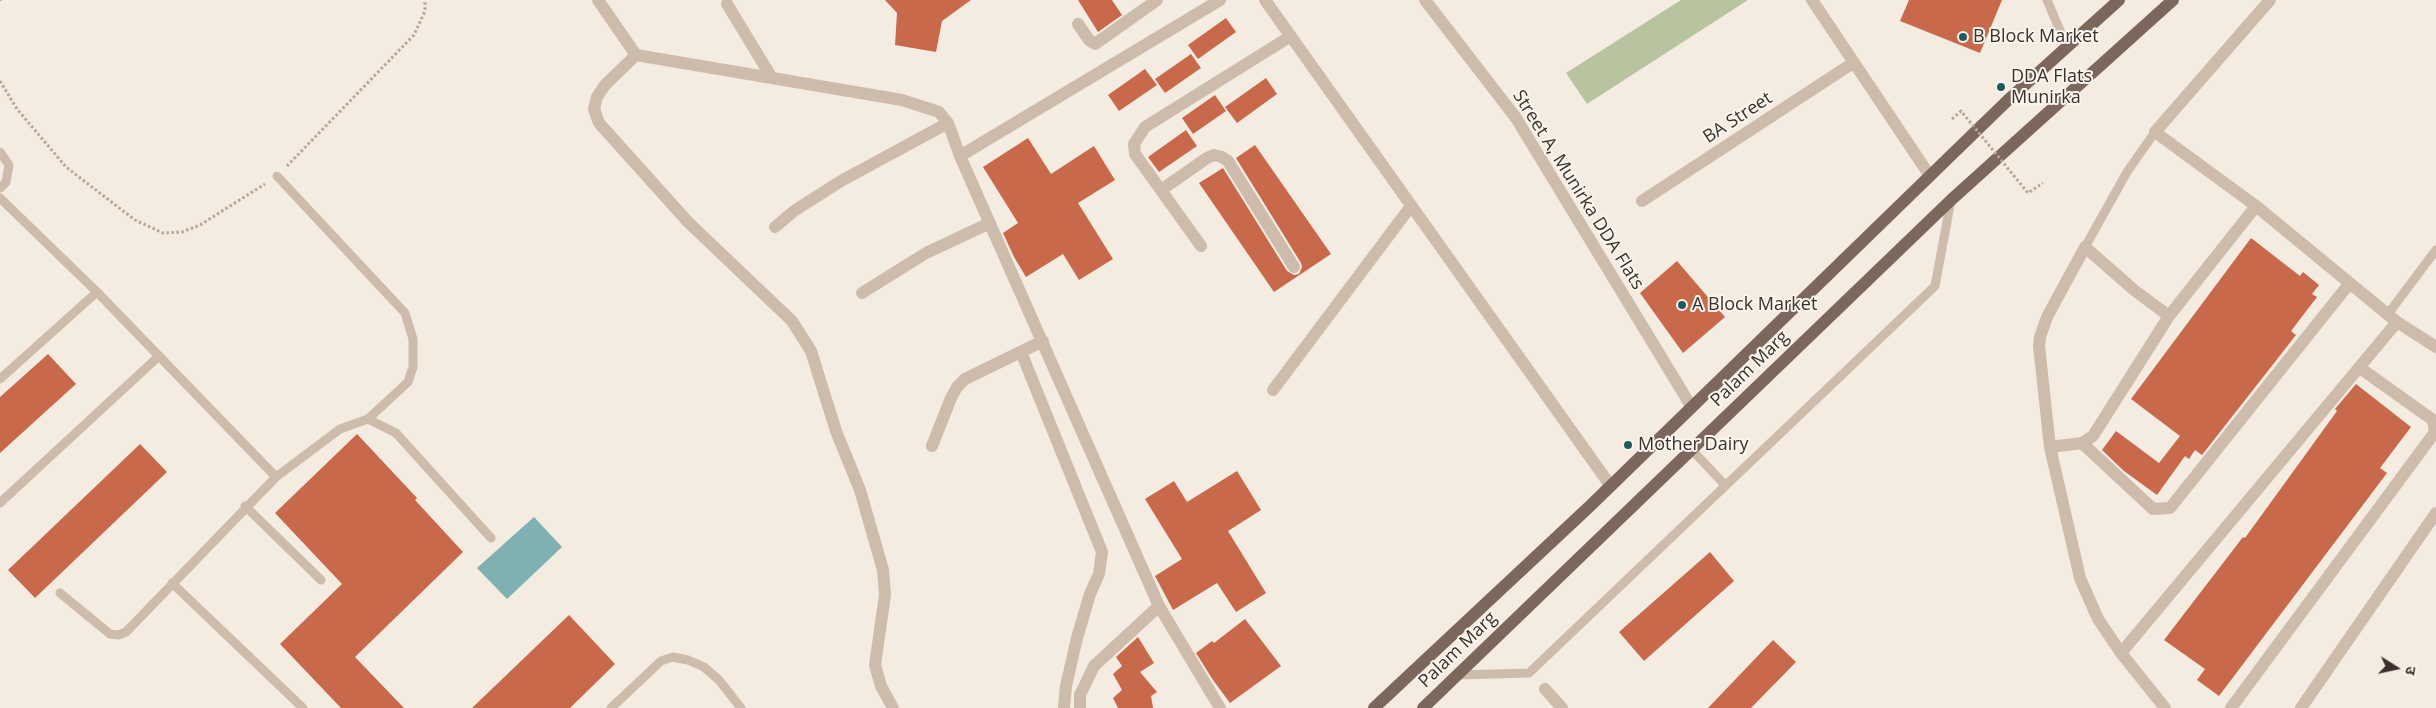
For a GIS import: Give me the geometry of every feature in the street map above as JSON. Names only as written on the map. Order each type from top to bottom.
[{"type":"main road","name":"Palam Marg","points":[[1374,708],[1610,485],[2007,101],[2119,0]]},
{"type":"main road","name":"Palam Marg","points":[[1423,708],[1952,200],[2173,0]]},
{"type":"street","points":[[598,0],[636,55],[902,100],[939,112],[948,123],[960,156],[1159,606],[1220,708]]},
{"type":"street","points":[[1078,24],[1089,40],[1095,44],[1157,0]]},
{"type":"street","points":[[960,156],[1220,0]]},
{"type":"street","points":[[1265,0],[1610,485]]},
{"type":"street","name":"Street A, Munirka DDA Flats","points":[[1425,0],[1516,118],[1690,406]]},
{"type":"street","points":[[1812,0],[1930,176]]},
{"type":"street","points":[[2270,0],[2155,132],[2256,206],[2348,284],[2392,318],[2436,347]]},
{"type":"street","points":[[727,4],[772,78]]},
{"type":"street","points":[[1201,246],[1135,154],[1134,144],[1138,134],[1145,127],[1291,36]]},
{"type":"street","points":[[636,55],[605,86],[597,97],[594,109],[599,123],[688,222],[792,321],[810,351],[836,431],[860,490],[882,570],[885,595],[875,665],[881,686],[892,708]]},
{"type":"street","name":"BA Street","points":[[1642,202],[1853,63]]},
{"type":"street","points":[[775,227],[794,211],[841,181],[948,123]]},
{"type":"street","points":[[1161,190],[1207,158],[1214,155],[1222,157],[1228,161],[1294,267]]},
{"type":"street","points":[[1273,390],[1411,206]]},
{"type":"street","points":[[2050,447],[2082,443],[2093,436],[2169,316],[2256,206]]},
{"type":"street","points":[[862,293],[926,253],[990,223]]},
{"type":"street","points":[[2165,708],[2120,653],[2098,620],[2080,578],[2050,447],[2040,337],[2047,317],[2085,247],[2134,290],[2169,316]]},
{"type":"street","points":[[2082,443],[2153,509],[2170,508],[2348,284]]},
{"type":"street","points":[[2120,653],[2360,368],[2392,318]]},
{"type":"street","points":[[932,446],[957,387],[965,379],[1043,341]]},
{"type":"street","points":[[1022,352],[1102,552],[1099,574],[1090,594],[1077,638],[1066,686],[1064,708]]},
{"type":"street","points":[[2231,708],[2435,432],[2433,420],[2360,368]]},
{"type":"street","points":[[2301,708],[2436,513]]},
{"type":"street","points":[[1080,708],[1080,695],[1094,666],[1159,606]]},
{"type":"street","points":[[1545,689],[1562,708]]},
{"type":"lane","points":[[2047,0],[2067,47]]},
{"type":"lane","points":[[2085,247],[2126,172],[2155,132]]},
{"type":"lane","points":[[0,152],[9,165],[6,182],[0,188]]},
{"type":"lane","points":[[60,593],[110,634],[118,635],[126,632],[245,506],[276,476],[340,429],[368,419],[408,382],[413,367],[413,339],[406,314],[277,176]]},
{"type":"lane","points":[[0,198],[97,292],[276,476]]},
{"type":"lane","points":[[1457,675],[1529,673],[1935,286],[1952,200]]},
{"type":"lane","points":[[2392,318],[2436,250]]},
{"type":"lane","points":[[0,379],[97,292]]},
{"type":"lane","points":[[0,503],[159,356]]},
{"type":"lane","points":[[368,419],[396,433],[491,538]]},
{"type":"lane","points":[[1692,449],[1726,485]]},
{"type":"lane","points":[[245,506],[321,580]]},
{"type":"lane","points":[[172,583],[303,708]]},
{"type":"lane","points":[[611,708],[661,661],[673,657],[688,660],[704,667],[719,680],[741,708]]},
{"type":"path","points":[[0,81],[17,109],[66,167],[135,220],[163,233],[182,232],[200,225],[277,176],[414,35],[425,11],[425,0]]},
{"type":"path","points":[[1952,119],[1961,111],[2028,193],[2043,183]]},
{"type":"green space","points":[[1681,0],[1748,0],[1587,104],[1566,73]]},
{"type":"water","points":[[534,517],[562,547],[507,599],[477,568]]},
{"type":"building","points":[[885,0],[971,0],[942,21],[936,52],[895,45],[897,13]]},
{"type":"building","points":[[1078,0],[1112,0],[1122,15],[1098,32]]},
{"type":"building","name":"B Block Market","points":[[1909,0],[2002,0],[1980,53],[1900,21]]},
{"type":"building","points":[[1226,18],[1236,32],[1198,59],[1188,45]]},
{"type":"building","points":[[1191,54],[1201,68],[1165,93],[1155,79]]},
{"type":"building","points":[[1145,69],[1157,85],[1119,111],[1108,95]]},
{"type":"building","points":[[1266,78],[1277,94],[1237,123],[1225,107]]},
{"type":"building","points":[[1215,95],[1226,111],[1193,134],[1182,118]]},
{"type":"building","points":[[1186,130],[1197,146],[1159,172],[1148,157]]},
{"type":"building","points":[[1028,138],[1051,174],[1094,146],[1115,180],[1078,203],[1113,259],[1079,280],[1063,254],[1026,277],[1003,233],[1018,223],[983,167]]},
{"type":"building","points":[[1255,145],[1331,254],[1274,292],[1199,183],[1223,168],[1287,271],[1294,275],[1299,274],[1302,267],[1301,263],[1236,158]]},
{"type":"building","points":[[2251,238],[2300,276],[2303,272],[2319,285],[2312,294],[2317,297],[2291,331],[2296,335],[2202,455],[2195,450],[2189,459],[2185,456],[2157,495],[2124,471],[2102,450],[2116,431],[2159,463],[2180,436],[2131,399]]},
{"type":"building","name":"A Block Market","points":[[1677,261],[1725,317],[1683,353],[1640,293]]},
{"type":"building","points":[[48,354],[76,384],[0,453],[0,397]]},
{"type":"building","points":[[2356,384],[2411,427],[2380,468],[2387,473],[2219,696],[2197,680],[2205,669],[2164,640],[2243,537],[2245,538],[2337,411],[2335,409]]},
{"type":"building","points":[[357,434],[417,498],[415,500],[463,552],[355,657],[404,708],[341,708],[280,644],[342,584],[275,513]]},
{"type":"building","points":[[140,444],[167,472],[35,598],[8,570]]},
{"type":"building","points":[[1237,471],[1261,510],[1228,531],[1266,593],[1236,612],[1217,583],[1173,610],[1155,576],[1182,559],[1145,499],[1174,481],[1187,502]]},
{"type":"building","points":[[1710,552],[1734,581],[1644,661],[1619,632]]},
{"type":"building","points":[[569,615],[615,664],[570,708],[472,708]]},
{"type":"building","points":[[1245,619],[1281,666],[1230,703],[1196,653],[1212,641],[1214,643]]},
{"type":"building","points":[[1138,637],[1154,663],[1140,672],[1157,692],[1151,696],[1153,708],[1118,708],[1113,698],[1122,690],[1113,674],[1122,666],[1116,657]]},
{"type":"building","points":[[1773,640],[1796,662],[1751,708],[1708,708]]},
{"type":"place","name":"B Block Market","points":[[1963,37]]},
{"type":"place","name":"DDA Flats Munirka","points":[[2001,87]]},
{"type":"place","name":"A Block Market","points":[[1682,305]]},
{"type":"place","name":"Mother Dairy","points":[[1628,445]]}]
